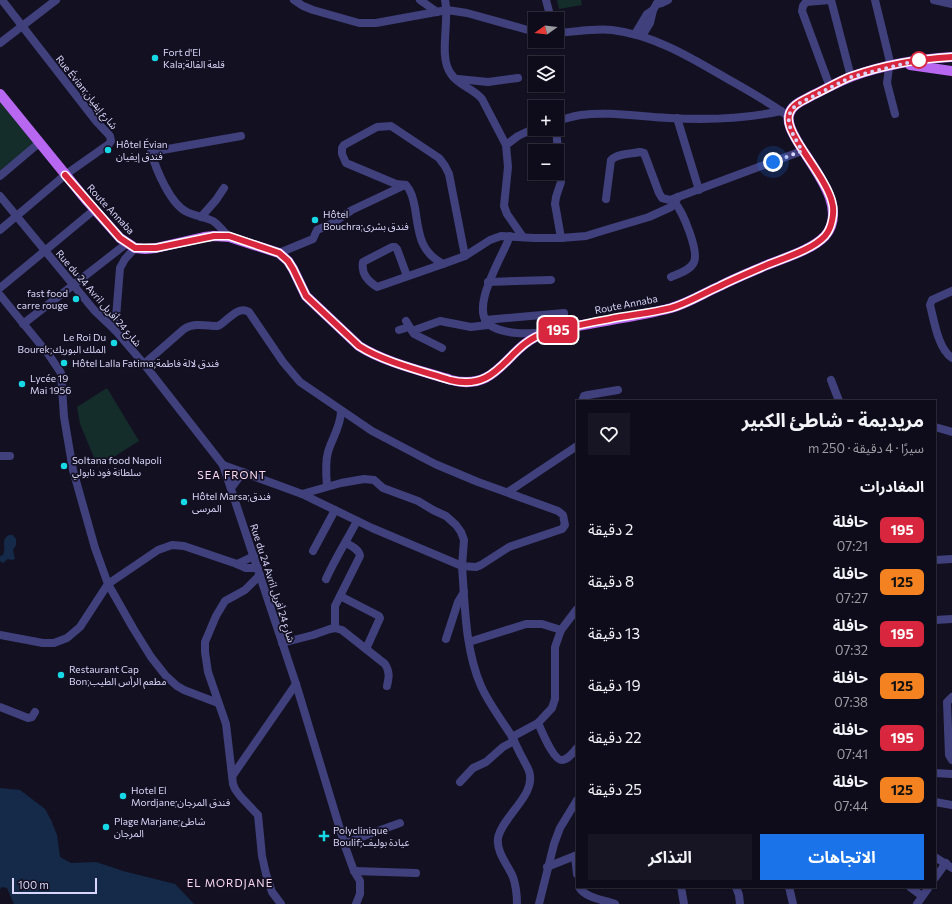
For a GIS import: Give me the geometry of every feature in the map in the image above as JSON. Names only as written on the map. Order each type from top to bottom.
[{"type":"main road","points":[[785,114],[798,104],[851,77],[890,66],[928,59],[952,57]]},
{"type":"main road","points":[[902,64],[952,71]]},
{"type":"main road","name":"Route Annaba","points":[[1,96],[94,210],[120,238],[131,246],[156,248],[214,236],[229,236],[279,253],[288,261],[306,296],[359,346],[380,357],[460,383],[484,379],[499,369],[526,343],[537,336],[609,319],[672,307],[699,297],[738,278],[808,248],[821,240],[827,234],[830,226],[833,213],[832,202],[824,184],[802,151],[785,114]]},
{"type":"street","name":"Rue Évian;شارع إيفيان","points":[[0,230],[65,175],[109,144],[111,141],[110,136],[96,121],[2,0]]},
{"type":"street","points":[[0,43],[56,0]]},
{"type":"street","points":[[294,0],[313,10],[359,23],[376,23],[447,10],[467,13],[528,30]]},
{"type":"street","points":[[420,0],[437,12]]},
{"type":"street","points":[[445,0],[447,10],[446,66],[451,75],[478,94],[482,99],[506,145],[508,167],[504,206],[507,214],[524,237]]},
{"type":"street","points":[[546,0],[549,12]]},
{"type":"street","points":[[638,35],[650,23],[656,5],[668,0]]},
{"type":"street","points":[[830,87],[802,11],[806,2],[831,0],[851,77]]},
{"type":"street","points":[[875,0],[890,66],[887,83],[895,114]]},
{"type":"street","points":[[934,0],[952,4]]},
{"type":"street","points":[[564,32],[598,29],[638,35],[666,45],[701,63],[785,114]]},
{"type":"street","points":[[455,78],[488,82],[518,78]]},
{"type":"street","points":[[564,119],[580,115],[612,113],[677,118],[785,114]]},
{"type":"street","points":[[677,118],[699,190]]},
{"type":"street","points":[[443,264],[434,259],[424,247],[420,238],[410,190],[406,185],[396,184],[346,163],[342,154],[342,148],[344,146],[377,127],[391,126],[439,158],[446,166],[449,174],[465,256]]},
{"type":"street","points":[[506,145],[518,136],[528,131]]},
{"type":"street","points":[[229,236],[213,221],[186,212],[176,205],[154,162],[151,152],[241,136]]},
{"type":"street","points":[[557,136],[561,182],[555,204],[561,238]]},
{"type":"street","points":[[0,176],[39,143]]},
{"type":"street","points":[[606,199],[611,160],[618,156],[640,152],[644,153],[662,198],[676,200],[802,151]]},
{"type":"street","points":[[279,253],[313,238],[318,230],[333,223],[352,210],[406,185]]},
{"type":"street","points":[[201,218],[224,188]]},
{"type":"street","name":"Rue du 24 Avril شارع 24 أفريل","points":[[0,196],[94,310],[115,330],[144,364],[223,465],[296,684],[354,871],[360,881],[358,903]]},
{"type":"street","points":[[406,276],[395,247],[392,247],[363,262],[362,264],[364,276],[370,283],[377,287],[465,256],[490,240],[501,236],[561,238],[586,236],[650,217],[671,207],[676,200]]},
{"type":"street","points":[[671,277],[690,267],[694,263],[695,258],[692,239],[676,200]]},
{"type":"street","points":[[0,288],[94,210]]},
{"type":"street","points":[[510,236],[488,282],[482,309],[487,322],[500,330],[509,332],[547,333]]},
{"type":"street","points":[[23,324],[74,285],[131,246]]},
{"type":"street","points":[[115,330],[120,268],[131,246]]},
{"type":"street","points":[[488,282],[551,280]]},
{"type":"street","points":[[952,291],[932,300],[930,305],[941,344],[944,351],[952,358]]},
{"type":"street","points":[[0,295],[49,355],[61,373],[66,430],[74,470],[95,548],[108,584],[151,657],[166,676],[184,690],[218,703]]},
{"type":"street","points":[[144,364],[184,329],[196,324],[218,326],[241,309],[245,310],[249,312],[283,362],[300,382],[341,411],[382,438],[435,464],[478,482],[558,511],[563,515],[565,525],[562,529],[509,547],[476,567],[462,566],[372,528],[302,494],[223,465]]},
{"type":"street","points":[[399,330],[440,321],[470,327],[487,322],[564,312]]},
{"type":"street","points":[[409,327],[418,337],[442,348]]},
{"type":"street","points":[[831,380],[839,400]]},
{"type":"street","points":[[582,400],[584,396],[618,390]]},
{"type":"street","points":[[327,486],[326,460],[328,451],[338,430],[341,411]]},
{"type":"street","points":[[936,428],[952,432]]},
{"type":"street","points":[[508,492],[576,447]]},
{"type":"street","points":[[0,456],[10,456]]},
{"type":"street","points":[[231,488],[243,472]]},
{"type":"street","points":[[302,494],[327,486],[351,481],[364,479],[374,480],[384,488],[418,501],[446,516],[456,525],[463,536],[464,544],[462,566],[464,592],[469,642],[475,670],[491,705],[513,739],[529,771],[530,781],[527,792],[502,828],[498,839],[499,850],[513,878],[517,894],[517,904]]},
{"type":"street","points":[[313,551],[335,510]]},
{"type":"street","points":[[326,579],[334,561],[346,543],[357,521]]},
{"type":"street","points":[[335,628],[336,618],[334,609],[360,556],[360,553],[357,550],[346,543]]},
{"type":"street","points":[[0,635],[43,643],[54,643],[67,638],[80,627],[108,584],[158,550],[172,545],[190,547],[259,572],[245,590],[225,601],[216,616],[204,646],[218,703],[226,724],[235,789],[258,815],[262,856],[266,874],[272,892],[281,904]]},
{"type":"street","points":[[237,564],[254,556]]},
{"type":"street","points":[[936,560],[952,558]]},
{"type":"street","points":[[446,639],[458,602],[464,592]]},
{"type":"street","points":[[340,596],[379,616],[380,618],[366,649]]},
{"type":"street","points":[[460,782],[473,768],[486,762],[502,746],[538,723],[552,708],[555,698],[555,647],[561,630],[576,610]]},
{"type":"street","points":[[936,620],[952,619]]},
{"type":"street","points":[[469,642],[526,624],[542,624],[561,630]]},
{"type":"street","points":[[282,643],[314,635],[330,629],[335,628],[342,630],[385,664],[388,669],[389,676],[387,686]]},
{"type":"street","points":[[233,775],[296,684]]},
{"type":"street","points":[[952,697],[947,702],[949,754],[952,760]]},
{"type":"street","points":[[0,707],[28,718],[32,717],[35,712]]},
{"type":"street","points":[[538,723],[553,754],[558,759],[566,759],[576,749]]},
{"type":"street","points":[[936,773],[952,774]]},
{"type":"street","points":[[539,904],[547,867],[560,828],[576,802]]},
{"type":"street","points":[[936,802],[952,805]]},
{"type":"street","points":[[345,843],[400,823]]},
{"type":"street","points":[[547,867],[576,855]]},
{"type":"street","points":[[936,858],[949,866],[936,877]]},
{"type":"street","points":[[354,871],[416,873]]},
{"type":"street","points":[[579,888],[592,897],[616,904]]},
{"type":"street","points":[[681,888],[684,904]]},
{"type":"street","points":[[736,888],[740,904]]},
{"type":"street","points":[[789,888],[793,904]]},
{"type":"street","points":[[911,888],[922,896]]},
{"type":"street","points":[[917,904],[928,888]]},
{"type":"green space","points":[[557,0],[581,0],[582,5],[559,9]]},
{"type":"green space","points":[[0,102],[36,145],[0,175]]},
{"type":"green space","points":[[107,388],[139,441],[98,467],[80,424],[77,407]]},
{"type":"water","points":[[9,535],[13,535],[16,539],[16,545],[13,550],[15,559],[8,559],[3,563],[0,561],[0,556],[3,555],[4,541]]},
{"type":"water","points":[[0,788],[20,790],[45,809],[57,835],[60,857],[71,863],[96,862],[123,871],[175,884],[194,904],[14,904],[7,888],[2,887],[0,889]]},
{"type":"bus line","name":"195","points":[[65,175],[126,244],[135,248],[145,249],[156,248],[204,237],[229,236],[279,253],[288,261],[300,287],[312,304],[359,346],[380,357],[450,380],[460,383],[470,382],[484,379],[492,375],[526,343],[537,336],[556,330],[672,307],[699,297],[732,280],[808,248],[821,240],[827,234],[830,226],[833,213],[832,202],[829,192],[802,151],[789,123],[788,116],[791,108],[851,77],[873,70],[928,59],[952,57]]},
{"type":"place","name":"Fort d'El Kala;قلعة القالة","points":[[155,58]]},
{"type":"place","name":"Hôtel Évian فندق إيفيان","points":[[108,150]]},
{"type":"place","name":"Hôtel Bouchra;فندق بشرى","points":[[315,220]]},
{"type":"place","name":"fast food carre rouge","points":[[76,299]]},
{"type":"place","name":"Le Roi Du Bourek;الملك البوريك","points":[[114,343]]},
{"type":"place","name":"Hôtel Lalla Fatima;فندق لالة فاطمة","points":[[64,363]]},
{"type":"place","name":"Lycée 19 Mai 1956","points":[[22,384]]},
{"type":"place","name":"Soltana food Napoli سلطانة فود نابولي","points":[[64,466]]},
{"type":"place","name":"Hôtel Marsa;فندق المرسى","points":[[184,502]]},
{"type":"place","name":"Restaurant Cap Bon;مطعم الرأس الطيب","points":[[61,675]]},
{"type":"place","name":"Hotel El Mordjane;فندق المرجان","points":[[123,796]]},
{"type":"place","name":"Plage Marjane;شاطئ المرجان","points":[[106,827]]},
{"type":"place","name":"Polyclinique Boulif;عيادة بوليف","points":[[324,836]]},
{"type":"district","name":"SEA FRONT","points":[[232,474]]},
{"type":"district","name":"EL MORDJANE","points":[[230,882]]},
{"type":"route","points":[[773,162],[802,151],[789,123],[788,116],[791,108],[851,77],[873,70],[919,60]]}]
